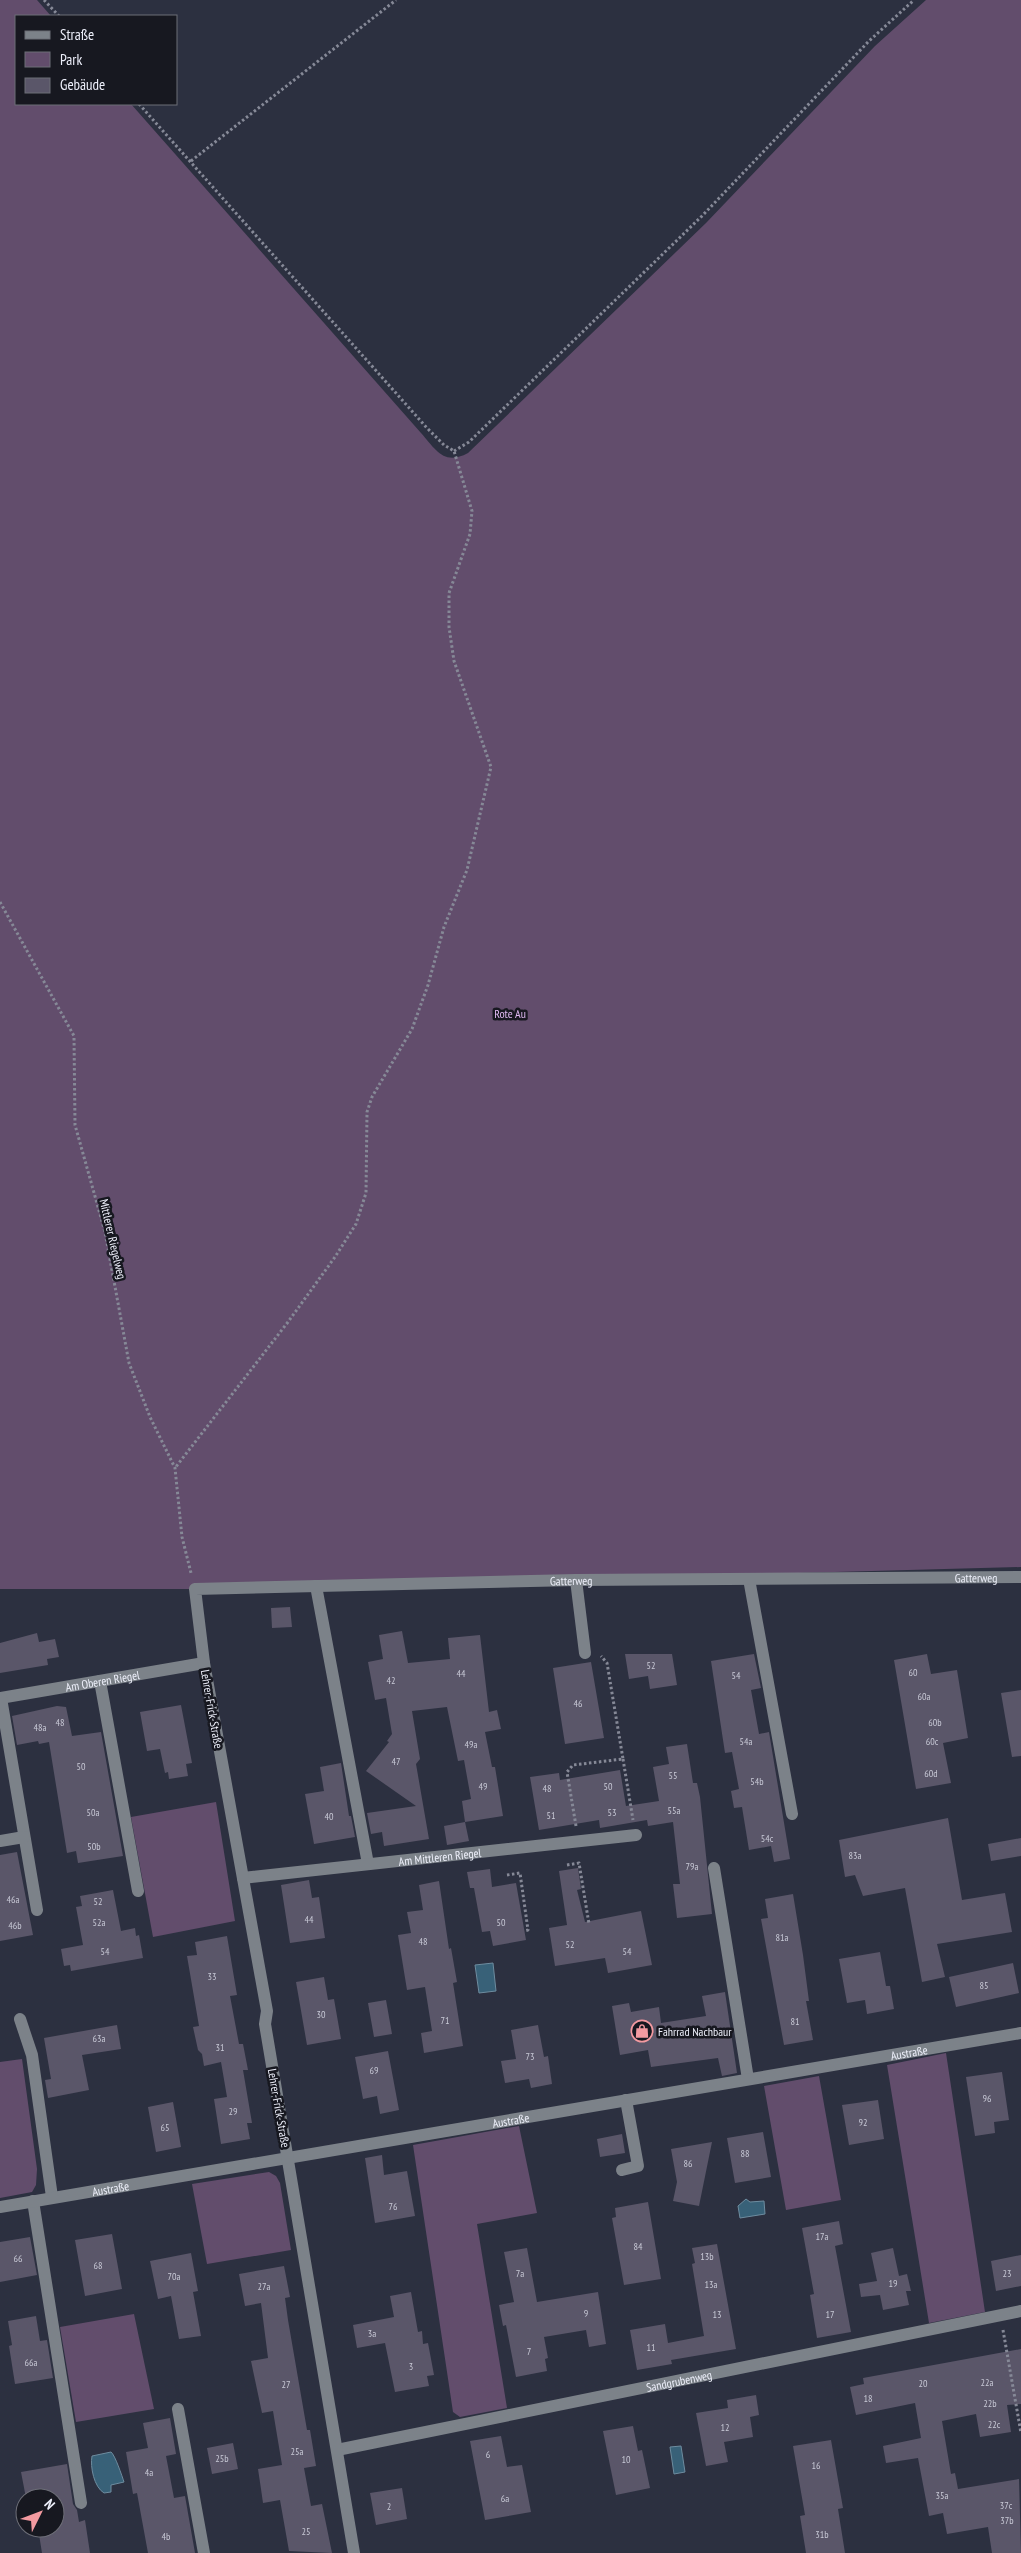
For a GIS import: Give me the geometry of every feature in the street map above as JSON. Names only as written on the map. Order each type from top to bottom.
[{"type":"street","name":"Gatterweg","points":[[195,1589],[576,1580],[1021,1577]]},
{"type":"street","points":[[749,1579],[792,1814]]},
{"type":"street","points":[[576,1580],[585,1653]]},
{"type":"street","points":[[316,1586],[368,1864]]},
{"type":"street","points":[[195,1589],[204,1663]]},
{"type":"street","name":"Am Oberen Riegel","points":[[0,1698],[204,1663]]},
{"type":"street","name":"Lehrer-Frick-Straße","points":[[204,1663],[267,2011],[265,2024],[354,2553]]},
{"type":"street","points":[[100,1681],[138,1891]]},
{"type":"street","points":[[0,1698],[37,1910]]},
{"type":"street","name":"Am Mittleren Riegel","points":[[243,1878],[636,1835]]},
{"type":"street","points":[[0,1841],[24,1837]]},
{"type":"street","points":[[714,1868],[748,2079]]},
{"type":"street","points":[[20,2019],[32,2055],[52,2198]]},
{"type":"street","name":"Austraße","points":[[0,2207],[1021,2032]]},
{"type":"street","points":[[622,2170],[638,2166],[626,2100]]},
{"type":"street","points":[[33,2201],[81,2503]]},
{"type":"street","name":"Sandgrubenweg","points":[[337,2450],[1021,2310]]},
{"type":"street","points":[[178,2409],[204,2553]]},
{"type":"path","points":[[44,0],[58,15]]},
{"type":"path","points":[[191,161],[396,0]]},
{"type":"path","points":[[454,451],[469,442],[702,216],[869,42],[914,0]]},
{"type":"path","points":[[140,105],[421,421],[444,445],[454,451],[472,511],[470,534],[449,593],[449,627],[454,661],[491,767],[467,870],[444,928],[428,985],[412,1029],[372,1097],[367,1112],[366,1193],[356,1224],[335,1257],[288,1322],[175,1468]]},
{"type":"path","name":"Mittlerer Riegelweg","points":[[0,902],[74,1036],[75,1125],[105,1232],[130,1364],[150,1418],[175,1468],[182,1537],[195,1589]]},
{"type":"path","points":[[585,1653],[597,1650],[607,1663],[636,1835]]},
{"type":"path","points":[[579,1841],[566,1772],[573,1765],[623,1759]]},
{"type":"path","points":[[567,1865],[580,1863],[589,1924]]},
{"type":"path","points":[[507,1875],[520,1873],[528,1930],[524,1931]]},
{"type":"path","points":[[1000,2315],[1021,2433]]},
{"type":"green space","name":"Rote Au","points":[[0,0],[37,0],[50,15],[15,15],[15,105],[132,105],[431,445],[441,454],[453,458],[468,453],[706,223],[875,46],[926,0],[1021,0],[1021,1567],[195,1589],[0,1589]]},
{"type":"green space","points":[[216,1802],[235,1921],[153,1937],[131,1817]]},
{"type":"green space","points":[[946,2053],[985,2312],[929,2323],[887,2065]]},
{"type":"green space","points":[[22,2059],[37,2169],[36,2185],[32,2192],[0,2198],[0,2062]]},
{"type":"green space","points":[[819,2076],[841,2200],[786,2210],[764,2086]]},
{"type":"green space","points":[[519,2126],[537,2213],[477,2224],[507,2408],[460,2417],[453,2412],[413,2145]]},
{"type":"green space","points":[[269,2172],[276,2176],[280,2183],[291,2250],[207,2264],[192,2184]]},
{"type":"green space","points":[[134,2314],[154,2409],[76,2422],[60,2327]]},
{"type":"water","points":[[493,1963],[496,1991],[479,1993],[475,1965]]},
{"type":"water","points":[[746,2199],[750,2202],[764,2201],[765,2214],[740,2218],[738,2206]]},
{"type":"water","points":[[681,2446],[685,2472],[674,2474],[670,2447]]},
{"type":"water","points":[[111,2452],[124,2482],[111,2485],[111,2492],[104,2493],[98,2486],[94,2476],[92,2456]]},
{"type":"building","points":[[290,1607],[292,1627],[272,1628],[271,1608]]},
{"type":"building","points":[[402,1631],[408,1663],[450,1659],[448,1638],[480,1635],[489,1712],[497,1710],[501,1729],[485,1732],[492,1767],[495,1767],[503,1816],[465,1822],[462,1801],[471,1799],[464,1760],[458,1761],[447,1707],[412,1711],[420,1759],[416,1764],[429,1839],[384,1846],[382,1832],[371,1834],[367,1813],[416,1806],[366,1771],[389,1742],[387,1741],[392,1734],[386,1698],[375,1700],[368,1662],[383,1659],[379,1635]]},
{"type":"building","points":[[37,1633],[39,1642],[55,1639],[59,1657],[47,1659],[48,1665],[0,1673],[0,1643]]},
{"type":"building","points":[[625,1654],[672,1654],[677,1685],[650,1689],[648,1676],[629,1679]]},
{"type":"building","points":[[754,1654],[761,1688],[751,1690],[759,1734],[769,1732],[790,1859],[774,1862],[771,1846],[749,1850],[742,1807],[734,1808],[731,1791],[739,1789],[732,1752],[725,1753],[711,1661]]},
{"type":"building","points":[[927,1654],[931,1674],[957,1670],[968,1738],[943,1743],[951,1783],[916,1789],[894,1660]]},
{"type":"building","points":[[591,1662],[604,1738],[565,1744],[553,1668]]},
{"type":"building","points":[[1021,1690],[1021,1756],[1012,1757],[1001,1693]]},
{"type":"building","points":[[181,1705],[192,1763],[186,1764],[188,1776],[169,1779],[168,1772],[165,1773],[160,1749],[147,1751],[140,1712]]},
{"type":"building","points":[[57,1706],[66,1707],[72,1736],[101,1732],[123,1856],[78,1863],[76,1851],[67,1853],[49,1742],[39,1744],[38,1741],[17,1745],[12,1716]]},
{"type":"building","points":[[687,1744],[693,1783],[697,1783],[700,1797],[712,1914],[677,1918],[673,1884],[680,1884],[673,1822],[648,1826],[647,1820],[600,1828],[599,1820],[539,1830],[530,1777],[559,1773],[560,1780],[620,1770],[626,1806],[659,1801],[653,1767],[669,1764],[666,1747]]},
{"type":"building","points":[[341,1763],[349,1816],[351,1816],[355,1837],[314,1844],[305,1794],[324,1791],[320,1767]]},
{"type":"building","points":[[948,1818],[962,1900],[1005,1893],[1012,1932],[937,1944],[945,1977],[922,1982],[905,1888],[863,1896],[855,1875],[845,1877],[839,1840]]},
{"type":"building","points":[[465,1822],[469,1841],[447,1845],[444,1826]]},
{"type":"building","points":[[1021,1838],[1021,1856],[991,1861],[988,1844]]},
{"type":"building","points":[[17,1852],[33,1935],[0,1941],[0,1855]]},
{"type":"building","points":[[578,1868],[581,1889],[577,1890],[585,1922],[641,1911],[652,1965],[608,1973],[605,1958],[555,1966],[549,1928],[567,1925],[559,1871]]},
{"type":"building","points":[[490,1869],[492,1887],[516,1883],[526,1940],[493,1946],[490,1931],[482,1932],[474,1888],[470,1888],[467,1872]]},
{"type":"building","points":[[309,1880],[312,1898],[319,1897],[325,1938],[290,1943],[281,1885]]},
{"type":"building","points":[[439,1881],[449,1949],[451,1948],[457,1982],[453,1983],[463,2046],[424,2053],[421,2033],[432,2031],[425,1987],[407,1990],[398,1935],[411,1933],[407,1912],[423,1910],[419,1885]]},
{"type":"building","points":[[113,1890],[121,1931],[135,1928],[136,1936],[139,1935],[143,1958],[71,1971],[70,1965],[64,1966],[61,1949],[83,1945],[76,1907],[82,1906],[80,1896]]},
{"type":"building","points":[[793,1894],[809,2001],[806,2001],[813,2040],[784,2045],[761,1919],[768,1918],[765,1899]]},
{"type":"building","points":[[227,1936],[237,1995],[230,1996],[239,2044],[243,2044],[248,2070],[243,2070],[252,2123],[247,2123],[250,2139],[221,2144],[214,2099],[227,2097],[221,2062],[204,2066],[202,2054],[198,2050],[193,2027],[199,2026],[187,1956],[197,1955],[195,1942]]},
{"type":"building","points":[[880,1952],[886,1986],[890,1986],[894,2009],[867,2014],[865,2000],[847,2003],[839,1959]]},
{"type":"building","points":[[1013,1963],[1019,1993],[956,2007],[949,1977]]},
{"type":"building","points":[[324,1977],[328,2000],[334,1999],[341,2039],[307,2045],[296,1982]]},
{"type":"building","points":[[725,1992],[737,2073],[722,2076],[718,2058],[651,2067],[648,2050],[620,2055],[612,2006],[629,2003],[631,2012],[659,2007],[661,2023],[706,2016],[702,1996]]},
{"type":"building","points":[[386,2000],[392,2034],[374,2037],[368,2003]]},
{"type":"building","points":[[117,2025],[121,2049],[82,2055],[89,2090],[48,2098],[45,2080],[51,2079],[44,2038]]},
{"type":"building","points":[[538,2025],[544,2057],[548,2056],[552,2084],[531,2088],[529,2079],[505,2083],[501,2061],[516,2059],[511,2030]]},
{"type":"building","points":[[388,2051],[399,2110],[380,2114],[377,2096],[363,2099],[355,2057]]},
{"type":"building","points":[[1002,2072],[1009,2120],[994,2122],[995,2133],[975,2136],[966,2077]]},
{"type":"building","points":[[878,2100],[884,2139],[849,2145],[842,2105]]},
{"type":"building","points":[[173,2102],[181,2147],[156,2152],[148,2107]]},
{"type":"building","points":[[763,2132],[771,2177],[735,2183],[727,2138]]},
{"type":"building","points":[[622,2134],[625,2153],[600,2157],[597,2139]]},
{"type":"building","points":[[712,2142],[699,2206],[673,2201],[677,2182],[671,2149]]},
{"type":"building","points":[[382,2155],[384,2175],[407,2171],[415,2216],[375,2223],[365,2158]]},
{"type":"building","points":[[648,2202],[661,2279],[624,2285],[612,2218],[616,2217],[615,2208]]},
{"type":"building","points":[[839,2221],[843,2244],[835,2246],[851,2332],[817,2338],[810,2295],[814,2294],[802,2228]]},
{"type":"building","points":[[112,2234],[122,2289],[85,2296],[75,2240]]},
{"type":"building","points":[[30,2237],[37,2275],[0,2282],[0,2242]]},
{"type":"building","points":[[717,2244],[736,2349],[671,2360],[672,2364],[637,2370],[630,2330],[665,2324],[668,2343],[704,2336],[692,2264],[695,2263],[692,2248]]},
{"type":"building","points":[[527,2248],[537,2302],[598,2292],[606,2344],[589,2347],[586,2330],[544,2337],[548,2358],[545,2359],[547,2371],[516,2377],[506,2325],[503,2326],[499,2305],[514,2302],[504,2252]]},
{"type":"building","points":[[893,2248],[899,2276],[907,2274],[911,2291],[906,2291],[909,2305],[883,2310],[880,2295],[861,2297],[859,2284],[877,2281],[871,2253]]},
{"type":"building","points":[[191,2253],[198,2291],[193,2292],[201,2336],[179,2339],[171,2296],[158,2299],[150,2261]]},
{"type":"building","points":[[1021,2255],[1021,2286],[996,2291],[991,2261]]},
{"type":"building","points":[[284,2266],[290,2297],[285,2298],[288,2320],[307,2430],[310,2430],[316,2466],[304,2468],[311,2506],[322,2504],[332,2553],[289,2551],[280,2500],[263,2503],[258,2469],[282,2465],[273,2411],[262,2413],[251,2361],[268,2358],[261,2303],[245,2306],[239,2274]]},
{"type":"building","points":[[411,2292],[418,2332],[422,2331],[423,2344],[428,2343],[434,2375],[427,2376],[429,2386],[395,2392],[385,2343],[357,2348],[353,2325],[394,2317],[390,2296]]},
{"type":"building","points":[[36,2316],[40,2341],[47,2340],[53,2378],[15,2384],[9,2346],[12,2345],[8,2321]]},
{"type":"building","points":[[1021,2349],[1021,2404],[1007,2405],[1011,2432],[980,2437],[976,2414],[942,2421],[951,2474],[955,2473],[958,2489],[1019,2479],[1021,2553],[992,2553],[988,2527],[947,2534],[943,2513],[929,2516],[918,2458],[886,2463],[883,2446],[921,2438],[915,2403],[856,2415],[850,2387],[864,2384],[863,2378]]},
{"type":"building","points":[[756,2395],[759,2415],[750,2417],[753,2437],[724,2442],[728,2462],[706,2466],[696,2413],[728,2408],[727,2400]]},
{"type":"building","points":[[170,2418],[176,2454],[166,2456],[174,2498],[185,2496],[195,2553],[148,2553],[137,2493],[133,2494],[126,2452],[148,2448],[143,2423]]},
{"type":"building","points":[[633,2426],[638,2451],[642,2450],[650,2488],[616,2495],[603,2431]]},
{"type":"building","points":[[501,2436],[507,2467],[522,2465],[531,2512],[485,2520],[470,2441]]},
{"type":"building","points":[[831,2440],[843,2508],[838,2509],[845,2553],[806,2553],[800,2516],[805,2515],[793,2446]]},
{"type":"building","points":[[233,2443],[238,2469],[212,2474],[207,2448]]},
{"type":"building","points":[[67,2464],[73,2504],[77,2510],[79,2522],[85,2520],[90,2553],[42,2553],[40,2538],[65,2538],[65,2488],[24,2488],[21,2472]]},
{"type":"building","points":[[402,2488],[407,2519],[376,2525],[370,2493]]},
{"type":"place","name":"Fahrrad Nachbaur","points":[[642,2031]]}]
